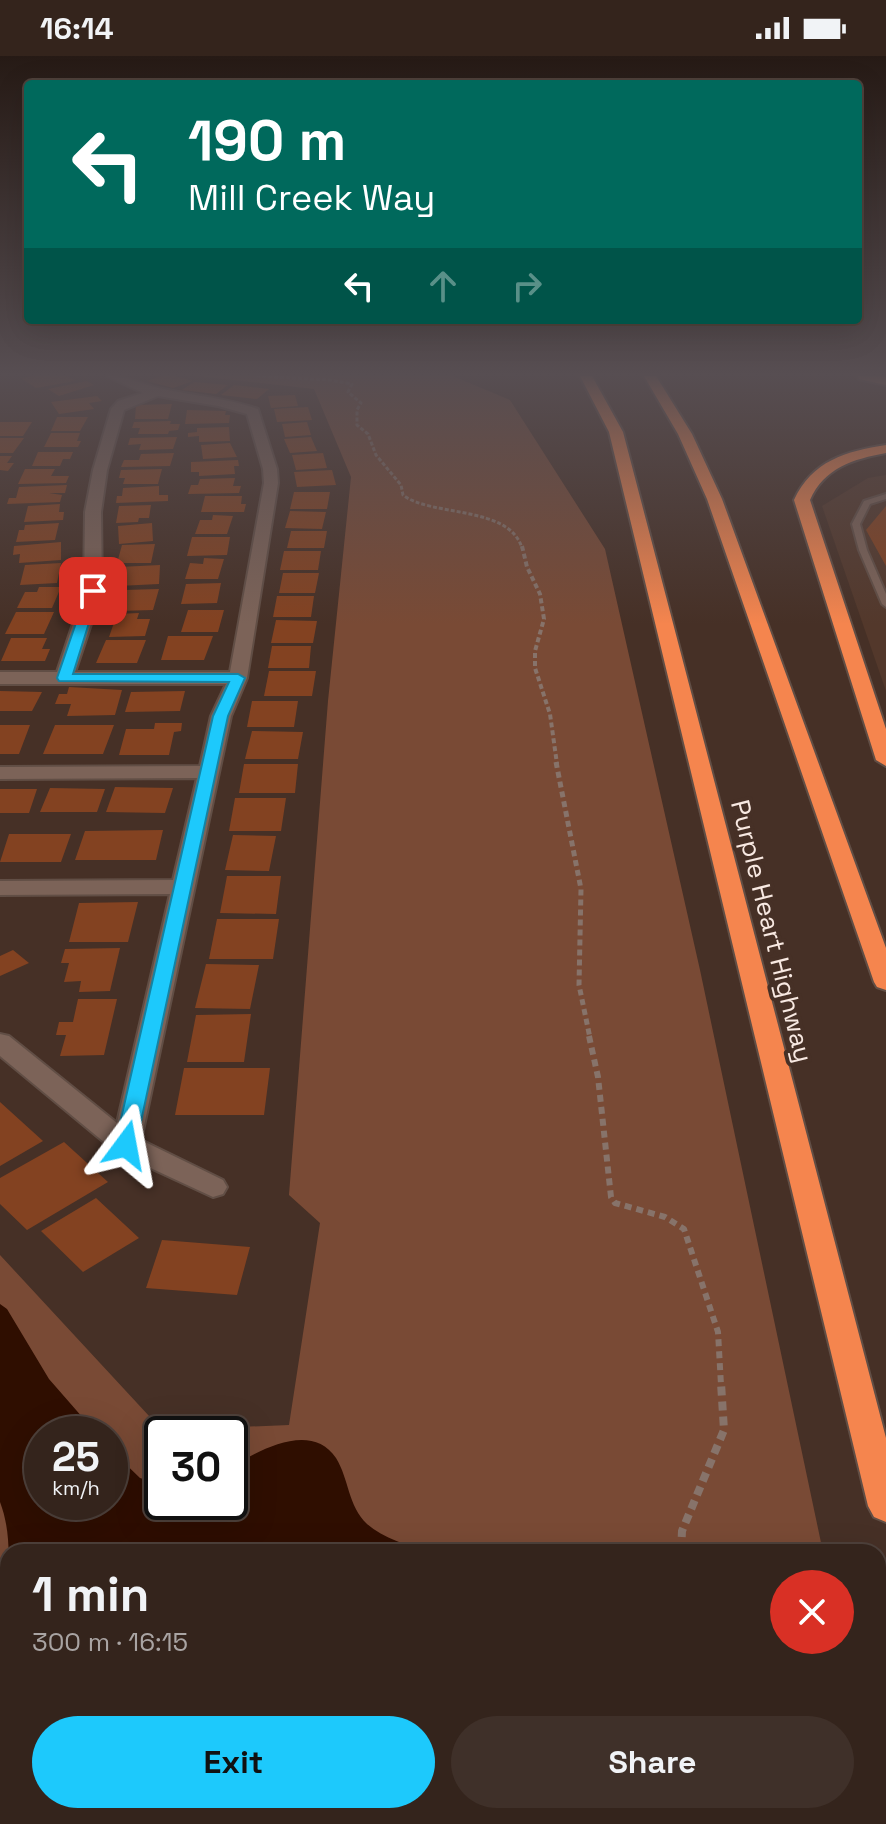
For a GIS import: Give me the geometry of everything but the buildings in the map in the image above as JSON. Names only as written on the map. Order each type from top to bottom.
[{"type":"highway","name":"Purple Heart Highway","points":[[623,459],[886,1506]]},
{"type":"highway","points":[[696,459],[738,563],[886,982]]},
{"type":"highway","points":[[847,459],[823,469],[808,484],[802,500],[886,760]]},
{"type":"street","points":[[64,678],[93,591],[93,512],[103,459]]},
{"type":"street","points":[[126,1145],[221,716],[238,678],[271,483],[267,459]]},
{"type":"street","points":[[0,678],[238,678]]},
{"type":"street","points":[[0,773],[208,772]]},
{"type":"street","points":[[0,888],[183,887]]},
{"type":"street","points":[[0,1042],[126,1145],[213,1187]]},
{"type":"lane","points":[[886,496],[867,503],[856,524],[863,550],[886,604]]},
{"type":"path","points":[[379,459],[390,476],[401,485],[403,495],[413,503],[478,514],[510,531],[521,542],[527,567],[540,594],[544,619],[535,651],[535,668],[550,714],[559,782],[581,889],[579,985],[598,1077],[611,1197],[615,1203],[665,1217],[684,1229],[718,1332],[724,1430],[682,1531],[681,1544]]},
{"type":"shaded area","points":[[343,459],[547,459],[605,549],[700,970],[821,1544],[0,1544],[0,1255],[149,1416],[144,1416],[144,1520],[248,1520],[248,1427],[289,1425],[320,1223],[289,1195],[328,701],[351,477]]},
{"type":"shaded area","points":[[886,475],[886,691],[822,506],[868,478]]},
{"type":"shaded area","points":[[0,1304],[7,1309],[49,1379],[81,1416],[24,1416],[24,1520],[128,1520],[128,1466],[144,1479],[144,1520],[248,1520],[248,1458],[269,1447],[299,1440],[313,1441],[325,1447],[336,1458],[361,1517],[373,1529],[405,1544],[8,1544],[0,1502]]},
{"type":"route","points":[[93,591],[64,678],[238,678],[221,716],[126,1145]]}]
